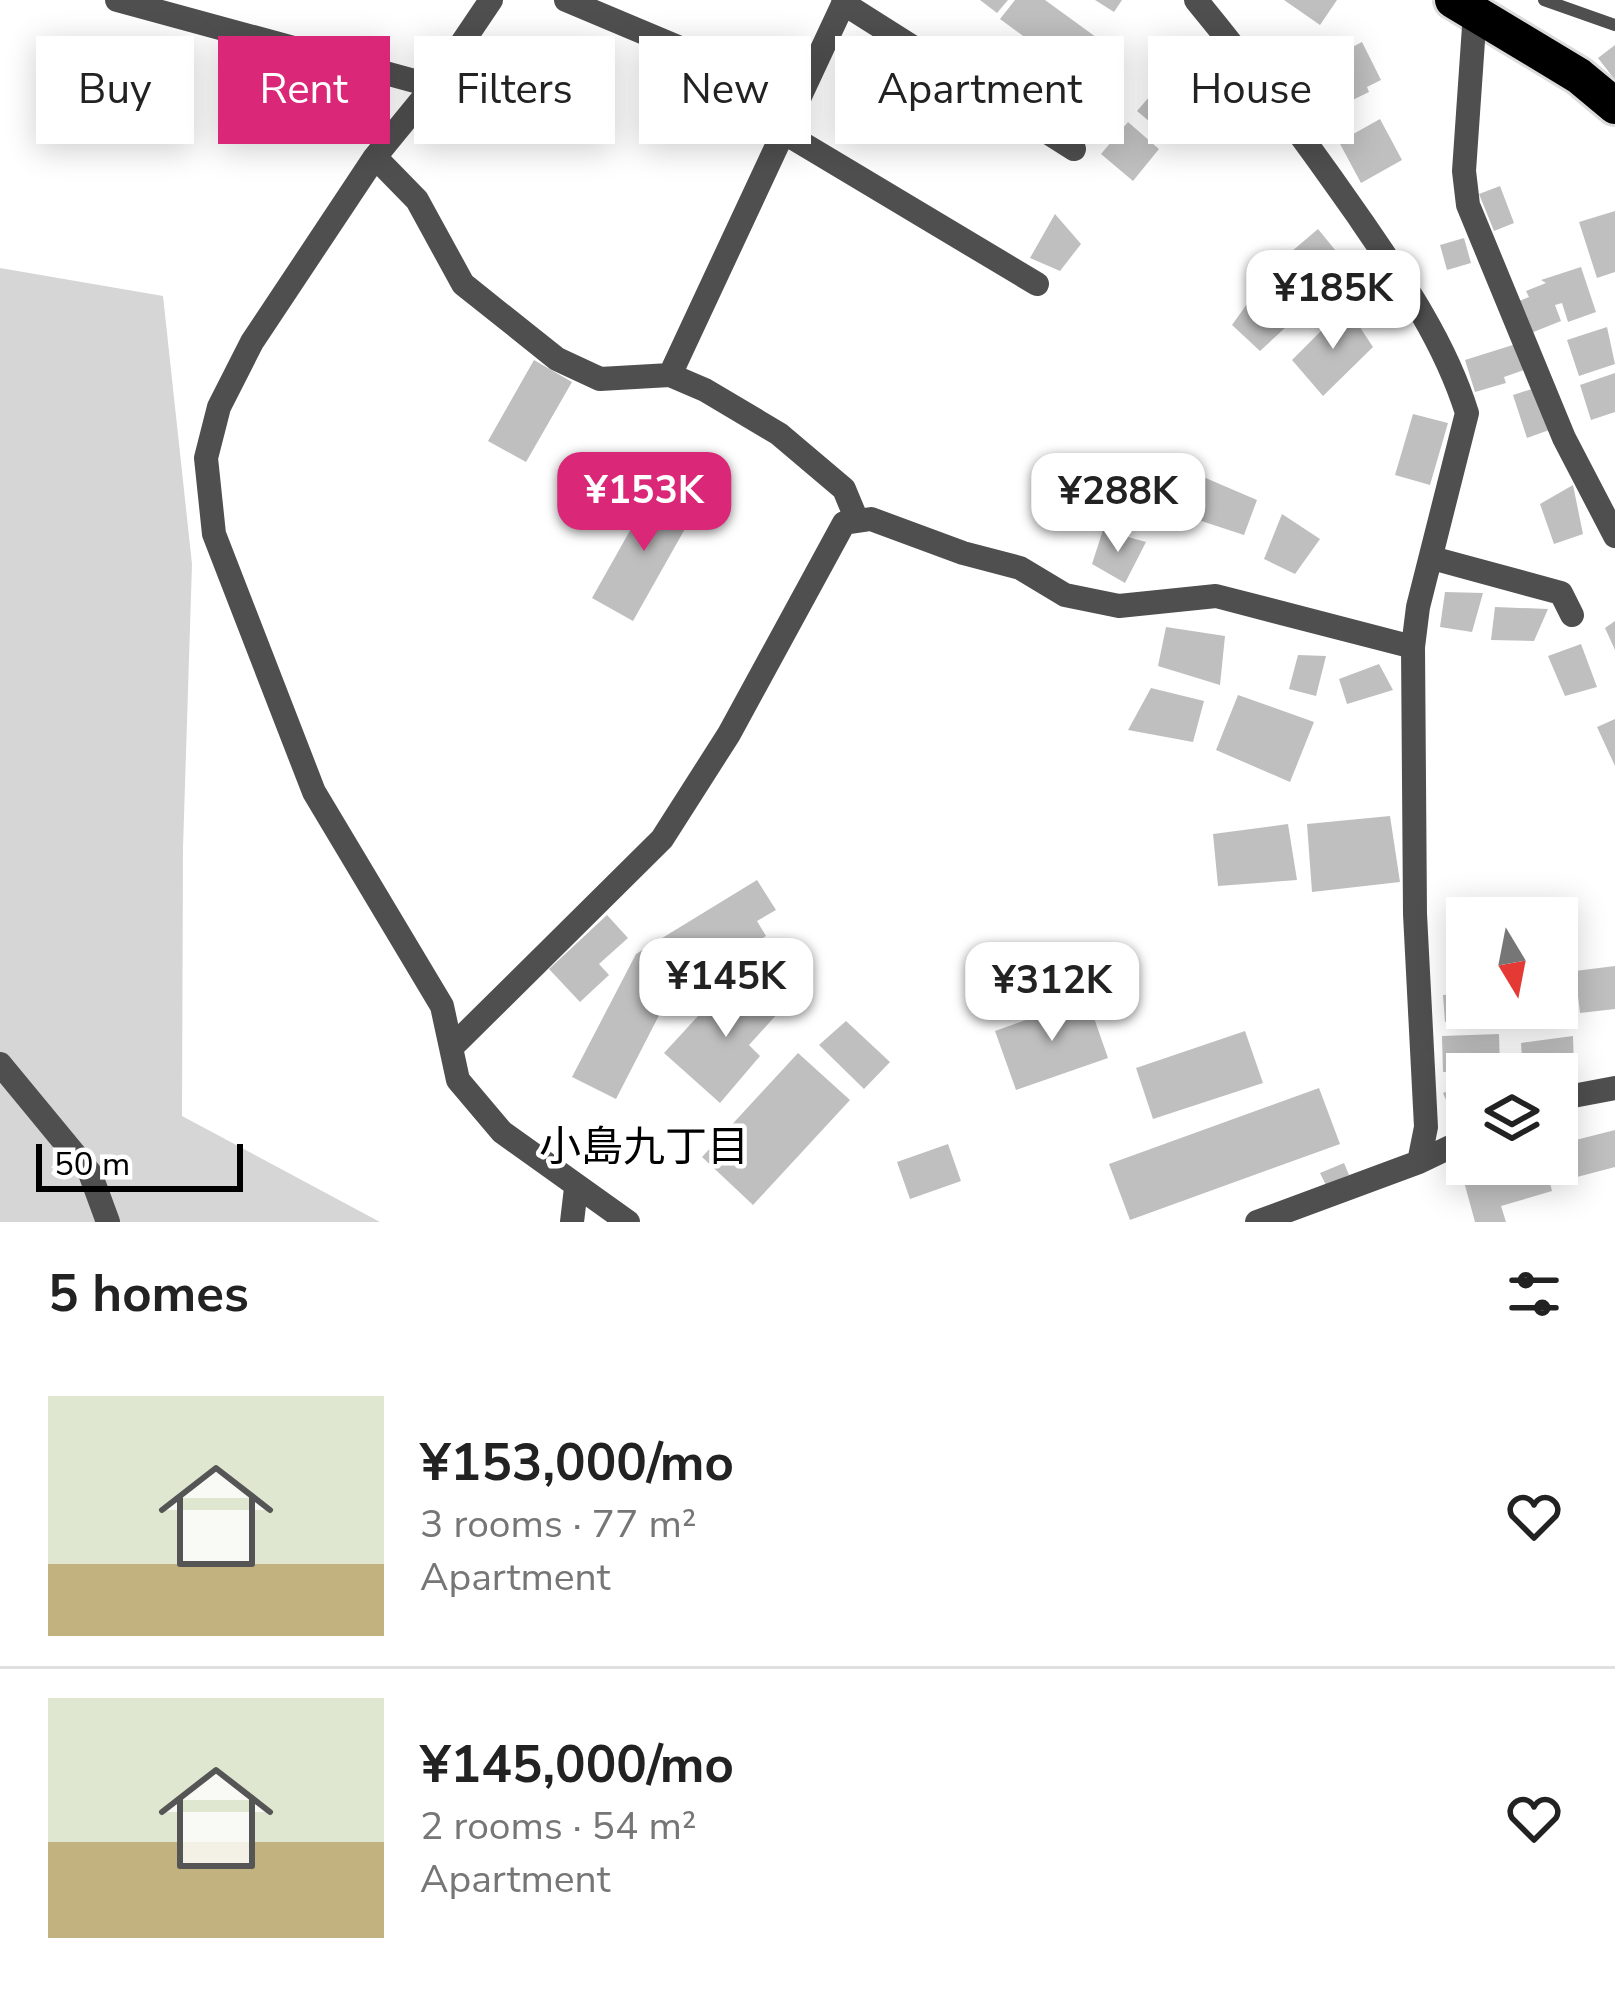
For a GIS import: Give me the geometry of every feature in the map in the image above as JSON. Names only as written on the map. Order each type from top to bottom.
[{"type":"highway","points":[[1464,6],[1580,76],[1615,106]]},
{"type":"street","points":[[117,0],[414,81]]},
{"type":"street","points":[[466,36],[490,0]]},
{"type":"street","points":[[566,0],[652,36]]},
{"type":"street","points":[[1196,0],[1272,92],[1411,294],[1458,384],[1467,413],[1418,607],[1413,647],[1414,914],[1426,1126],[1419,1162]]},
{"type":"street","points":[[811,72],[844,1],[1074,149]]},
{"type":"street","points":[[1464,6],[1468,205],[1564,438],[1615,536]]},
{"type":"street","points":[[414,110],[375,158],[253,343],[219,406],[206,458],[214,534],[306,772],[442,1006],[458,1080],[502,1132],[628,1222]]},
{"type":"street","points":[[670,375],[777,144]]},
{"type":"street","points":[[803,144],[1037,284]]},
{"type":"street","points":[[375,158],[417,200],[463,284],[557,358],[600,380],[670,375],[705,390],[779,434],[844,489],[856,518]]},
{"type":"street","points":[[452,1047],[662,839],[729,734],[838,531],[856,518],[1020,568],[1065,595],[1119,607],[1216,596],[1413,647]]},
{"type":"street","points":[[1432,558],[1561,593],[1573,616]]},
{"type":"street","points":[[0,1064],[90,1173],[108,1222]]},
{"type":"street","points":[[1578,1095],[1615,1088]]},
{"type":"street","points":[[1257,1222],[1446,1149]]},
{"type":"street","points":[[572,1222],[576,1188]]},
{"type":"lane","points":[[1544,0],[1615,25]]},
{"type":"shaded area","points":[[0,268],[163,296],[192,564],[183,848],[182,1116],[380,1222],[0,1222]]},
{"type":"building","points":[[980,0],[1008,0],[997,13]]},
{"type":"building","points":[[1015,0],[1045,0],[1094,36],[1023,36],[1000,19]]},
{"type":"building","points":[[1095,0],[1122,0],[1114,12]]},
{"type":"building","points":[[1284,0],[1337,0],[1320,25]]},
{"type":"building","points":[[1362,42],[1381,80],[1354,99],[1354,46]]},
{"type":"building","points":[[1615,45],[1615,80],[1598,58]]},
{"type":"building","points":[[1148,98],[1148,120],[1137,111]]},
{"type":"building","points":[[1380,119],[1402,160],[1361,183],[1340,144],[1354,144],[1354,134]]},
{"type":"building","points":[[1128,122],[1159,149],[1133,181],[1101,154],[1109,144],[1124,144]]},
{"type":"building","points":[[1500,186],[1514,223],[1494,231],[1479,194]]},
{"type":"building","points":[[1615,211],[1615,272],[1597,278],[1579,222]]},
{"type":"building","points":[[1055,214],[1081,244],[1060,271],[1030,258]]},
{"type":"building","points":[[1318,229],[1345,262],[1311,301],[1278,263]]},
{"type":"building","points":[[1464,238],[1471,263],[1447,270],[1440,245]]},
{"type":"building","points":[[1581,267],[1596,312],[1568,322],[1562,303],[1555,305],[1561,321],[1531,333],[1519,301],[1529,297],[1526,291],[1546,283],[1541,280]]},
{"type":"building","points":[[1264,280],[1301,313],[1260,351],[1232,325]]},
{"type":"building","points":[[1346,306],[1373,347],[1323,396],[1292,360]]},
{"type":"building","points":[[1607,327],[1615,364],[1579,376],[1567,340]]},
{"type":"building","points":[[1516,344],[1524,370],[1504,377],[1506,383],[1475,392],[1465,360]]},
{"type":"building","points":[[534,360],[572,382],[526,462],[488,441]]},
{"type":"building","points":[[1615,373],[1615,412],[1591,420],[1580,385]]},
{"type":"building","points":[[1538,387],[1552,429],[1527,438],[1513,395]]},
{"type":"building","points":[[1413,414],[1448,423],[1430,485],[1395,475]]},
{"type":"building","points":[[1194,473],[1257,500],[1244,535],[1183,515]]},
{"type":"building","points":[[1093,477],[1156,488],[1136,529],[1086,507]]},
{"type":"building","points":[[1573,485],[1583,534],[1554,544],[1540,504]]},
{"type":"building","points":[[654,488],[695,511],[633,621],[592,598]]},
{"type":"building","points":[[1282,514],[1320,539],[1295,574],[1264,559]]},
{"type":"building","points":[[1103,530],[1146,542],[1125,583],[1092,564]]},
{"type":"building","points":[[1445,592],[1483,593],[1472,632],[1440,627]]},
{"type":"building","points":[[1495,607],[1548,609],[1534,641],[1491,640]]},
{"type":"building","points":[[1615,621],[1615,650],[1605,628]]},
{"type":"building","points":[[1166,627],[1225,636],[1220,685],[1158,666]]},
{"type":"building","points":[[1581,644],[1597,687],[1565,696],[1548,656]]},
{"type":"building","points":[[1298,655],[1326,656],[1316,696],[1289,689]]},
{"type":"building","points":[[1379,664],[1393,690],[1347,704],[1339,679]]},
{"type":"building","points":[[1151,688],[1204,701],[1193,742],[1128,730]]},
{"type":"building","points":[[1238,695],[1314,722],[1290,782],[1216,750]]},
{"type":"building","points":[[1615,719],[1615,766],[1597,727]]},
{"type":"building","points":[[1390,816],[1400,882],[1312,892],[1307,824]]},
{"type":"building","points":[[1288,824],[1297,880],[1218,886],[1213,834]]},
{"type":"building","points":[[757,880],[776,910],[757,921],[766,936],[670,994],[616,1099],[572,1077],[636,954]]},
{"type":"building","points":[[607,915],[628,938],[599,964],[609,975],[580,1002],[549,969]]},
{"type":"building","points":[[1615,966],[1615,1009],[1580,1013],[1578,971]]},
{"type":"building","points":[[758,979],[788,1002],[749,1045],[760,1056],[720,1103],[664,1053],[710,1003],[724,1012]]},
{"type":"building","points":[[1087,998],[1108,1058],[1016,1090],[995,1031]]},
{"type":"building","points":[[846,1021],[890,1062],[864,1089],[819,1045]]},
{"type":"building","points":[[1245,1031],[1263,1083],[1153,1119],[1136,1068]]},
{"type":"building","points":[[1499,1034],[1500,1053],[1446,1053],[1443,1072],[1442,1036]]},
{"type":"building","points":[[1573,1036],[1573,1053],[1522,1053],[1521,1043]]},
{"type":"building","points":[[798,1053],[850,1100],[753,1205],[702,1157]]},
{"type":"building","points":[[1319,1088],[1340,1144],[1130,1220],[1109,1164]]},
{"type":"building","points":[[1615,1130],[1615,1167],[1578,1177],[1578,1139]]},
{"type":"building","points":[[948,1144],[961,1181],[910,1199],[897,1162]]},
{"type":"building","points":[[1344,1163],[1349,1175],[1326,1185],[1320,1173]]},
{"type":"building","points":[[1465,1185],[1550,1185],[1552,1191],[1501,1206],[1506,1222],[1475,1222]]},
{"type":"district","name":"小島九丁目","points":[[644,1147]]}]
